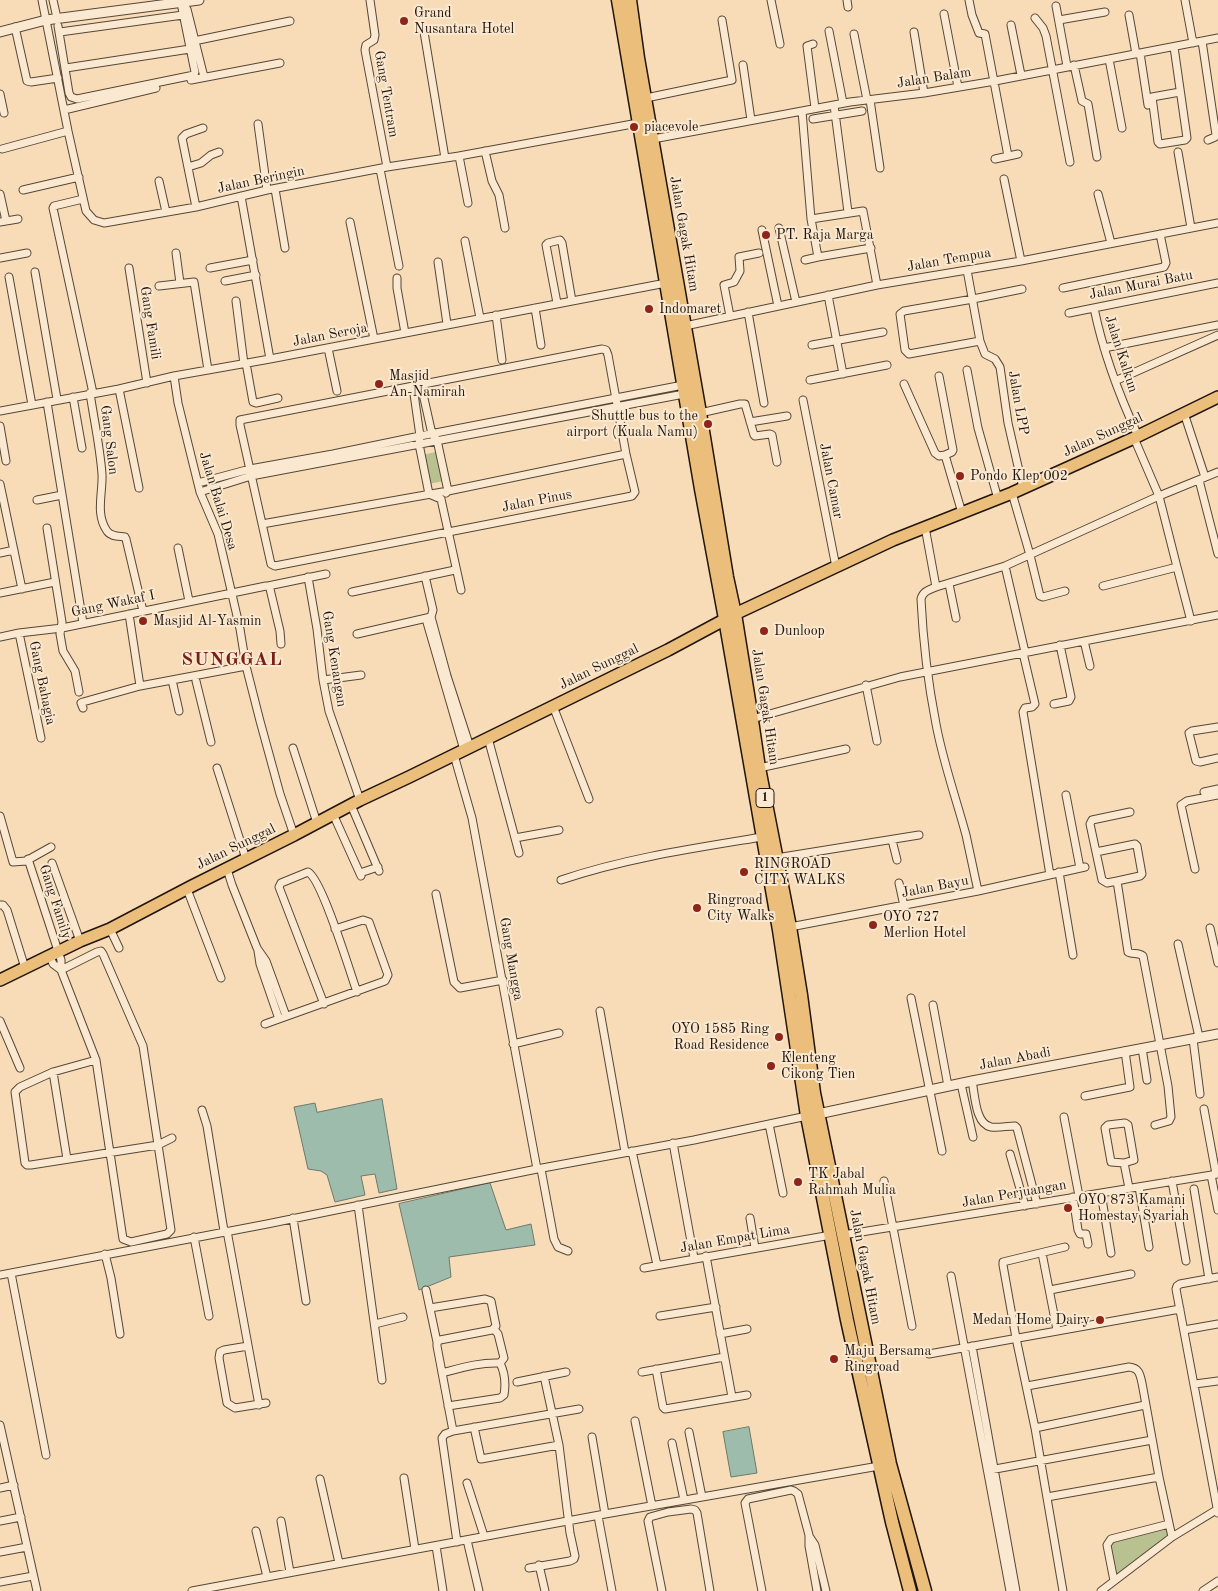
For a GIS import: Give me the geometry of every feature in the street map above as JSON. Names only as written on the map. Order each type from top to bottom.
[{"type":"highway","name":"Jalan Gagak Hitam","points":[[618,0],[638,123],[685,326],[727,577],[730,616],[762,837],[797,1010],[813,1115],[837,1235],[890,1464],[925,1591]]},
{"type":"highway","name":"Jalan Gagak Hitam","points":[[630,0],[638,58],[653,139],[677,391],[709,535],[730,616],[752,719],[759,768],[790,927],[797,1010]]},
{"type":"highway","name":"Jalan Gagak Hitam","points":[[837,1235],[847,1320],[910,1591]]},
{"type":"main road","name":"Jalan Sunggal","points":[[0,980],[80,941],[110,929],[333,814],[692,637],[730,616],[925,526],[1018,491],[1218,397]]},
{"type":"street","name":"Jalan Beringin","points":[[42,0],[83,199],[88,214],[98,222],[110,222],[196,207],[275,188],[485,152],[638,123]]},
{"type":"street","points":[[53,0],[71,97],[77,99],[193,76],[196,72],[183,15],[184,2]]},
{"type":"street","points":[[58,25],[199,0]]},
{"type":"street","name":"Gang Tentram","points":[[370,0],[375,35],[374,40],[366,45],[365,50],[399,266]]},
{"type":"street","points":[[771,0],[780,44]]},
{"type":"street","points":[[969,0],[972,16],[979,33],[985,34],[1008,156]]},
{"type":"street","points":[[1185,0],[1194,42]]},
{"type":"street","points":[[184,2],[204,76]]},
{"type":"street","points":[[1056,6],[1082,101],[1088,104],[1097,157]]},
{"type":"street","points":[[1059,20],[1105,12]]},
{"type":"street","points":[[944,14],[958,87]]},
{"type":"street","points":[[0,32],[46,20],[58,25],[183,15]]},
{"type":"street","points":[[1129,15],[1154,140]]},
{"type":"street","points":[[1035,18],[1045,32],[1070,162]]},
{"type":"street","points":[[646,98],[731,80],[733,77],[722,20]]},
{"type":"street","points":[[194,41],[290,21]]},
{"type":"street","points":[[1011,24],[1021,75]]},
{"type":"street","points":[[15,27],[28,80],[31,82],[58,78]]},
{"type":"street","points":[[829,31],[843,103]]},
{"type":"street","points":[[424,32],[445,158]]},
{"type":"street","points":[[914,32],[924,93]]},
{"type":"street","points":[[854,34],[869,100],[880,168]]},
{"type":"street","name":"Jalan Balam","points":[[653,139],[843,103],[924,93],[995,81],[1218,38]]},
{"type":"street","points":[[1202,41],[1216,131],[1215,137],[1208,140]]},
{"type":"street","points":[[813,44],[807,46],[815,108]]},
{"type":"street","points":[[1174,47],[1187,139],[1160,144],[1158,142],[1152,97],[1180,92]]},
{"type":"street","points":[[66,68],[190,49]]},
{"type":"street","points":[[1110,59],[1122,128]]},
{"type":"street","points":[[64,110],[204,76],[280,63]]},
{"type":"street","points":[[742,65],[751,120]]},
{"type":"street","points":[[0,94],[4,113]]},
{"type":"street","points":[[834,105],[848,212]]},
{"type":"street","points":[[802,111],[811,219],[818,257]]},
{"type":"street","points":[[813,119],[862,111]]},
{"type":"street","points":[[258,124],[267,190]]},
{"type":"street","points":[[196,207],[182,138],[186,134],[203,128]]},
{"type":"street","points":[[2,148],[68,131]]},
{"type":"street","points":[[188,167],[201,163],[211,154],[219,152]]},
{"type":"street","points":[[485,152],[492,181],[499,195],[506,228]]},
{"type":"street","points":[[1178,152],[1191,228]]},
{"type":"street","points":[[995,159],[1018,154]]},
{"type":"street","points":[[459,156],[468,203]]},
{"type":"street","points":[[23,190],[79,177]]},
{"type":"street","points":[[1004,179],[1021,260]]},
{"type":"street","points":[[159,180],[166,212]]},
{"type":"street","points":[[275,188],[285,248]]},
{"type":"street","points":[[0,194],[3,221],[18,219]]},
{"type":"street","points":[[1098,194],[1111,243]]},
{"type":"street","points":[[242,196],[270,359]]},
{"type":"street","name":"Gang Salon","points":[[83,199],[54,206],[53,208],[92,393],[102,476],[100,507],[102,521],[108,533],[125,537],[126,539],[143,611]]},
{"type":"street","points":[[811,219],[864,211],[877,285]]},
{"type":"street","points":[[350,222],[374,339]]},
{"type":"street","name":"Jalan Tempua","points":[[685,326],[877,285],[1218,223]]},
{"type":"street","points":[[780,228],[796,302]]},
{"type":"street","points":[[762,230],[778,306]]},
{"type":"street","points":[[1063,288],[1164,267],[1166,264],[1160,234]]},
{"type":"street","points":[[557,304],[546,245],[560,240],[572,301]]},
{"type":"street","points":[[465,241],[480,318]]},
{"type":"street","points":[[805,260],[871,248]]},
{"type":"street","points":[[0,256],[27,253]]},
{"type":"street","points":[[176,253],[180,283]]},
{"type":"street","points":[[730,316],[724,285],[734,282],[740,271],[739,256],[759,253]]},
{"type":"street","points":[[210,268],[253,260]]},
{"type":"street","points":[[438,262],[447,324]]},
{"type":"street","name":"Gang Famili","points":[[129,268],[148,383]]},
{"type":"street","name":"Jalan LPP","points":[[967,270],[980,341],[985,354],[996,360],[1000,367],[1018,491],[1040,596],[1043,597],[1065,591]]},
{"type":"street","points":[[35,272],[57,399]]},
{"type":"street","points":[[225,281],[256,275]]},
{"type":"street","points":[[8,277],[32,405]]},
{"type":"street","points":[[397,278],[405,333]]},
{"type":"street","points":[[159,286],[194,282],[208,370]]},
{"type":"street","name":"Jalan Murai Batu","points":[[1069,312],[1218,282]]},
{"type":"street","name":"Jalan Seroja","points":[[0,411],[119,389],[174,376],[666,283]]},
{"type":"street","points":[[980,341],[912,354],[907,353],[900,315],[902,312],[1022,289]]},
{"type":"street","points":[[828,295],[843,374]]},
{"type":"street","points":[[236,301],[245,364],[253,402],[278,398]]},
{"type":"street","points":[[535,308],[541,345]]},
{"type":"street","name":"Jalan Kalkun","points":[[1094,308],[1115,381],[1159,496],[1191,620]]},
{"type":"street","points":[[748,312],[764,403]]},
{"type":"street","points":[[496,316],[502,360]]},
{"type":"street","points":[[1104,348],[1218,325]]},
{"type":"street","points":[[812,344],[883,332]]},
{"type":"street","points":[[1115,381],[1218,335]]},
{"type":"street","points":[[328,348],[337,391]]},
{"type":"street","points":[[602,349],[606,350],[626,454],[448,491],[262,524],[240,425],[242,419],[413,387],[602,349]]},
{"type":"street","points":[[810,380],[887,365]]},
{"type":"street","points":[[967,370],[978,428],[998,499]]},
{"type":"street","name":"Jalan Balai Desa","points":[[174,376],[178,403],[200,492],[218,534],[240,629],[246,666],[278,785],[294,835]]},
{"type":"street","points":[[904,384],[935,453],[939,456],[945,455],[953,450],[939,376]]},
{"type":"street","points":[[421,385],[448,491]]},
{"type":"street","points":[[413,387],[419,440],[429,494]]},
{"type":"street","points":[[119,389],[139,488]]},
{"type":"street","points":[[535,418],[615,398],[677,391]]},
{"type":"street","points":[[198,483],[535,418],[617,406],[677,391]]},
{"type":"street","points":[[72,397],[82,448]]},
{"type":"street","name":"Jalan Camar","points":[[802,400],[836,567]]},
{"type":"street","points":[[47,402],[83,623]]},
{"type":"street","points":[[700,413],[743,404],[747,407],[755,436],[772,435],[777,462]]},
{"type":"street","points":[[1184,413],[1202,478],[1218,554]]},
{"type":"street","points":[[750,422],[787,416]]},
{"type":"street","points":[[0,426],[6,461]]},
{"type":"street","name":"Jalan Pinus","points":[[262,524],[271,563],[275,566],[632,496],[635,492],[626,454]]},
{"type":"street","points":[[945,455],[962,513]]},
{"type":"street","points":[[978,891],[966,836],[949,780],[936,725],[927,671],[921,599],[924,592],[1005,566],[1159,496],[1218,472]]},
{"type":"street","points":[[200,492],[250,473]]},
{"type":"street","points":[[0,484],[22,589]]},
{"type":"street","points":[[441,498],[448,491]]},
{"type":"street","points":[[429,494],[441,498]]},
{"type":"street","points":[[37,500],[62,495]]},
{"type":"street","points":[[441,498],[461,590]]},
{"type":"street","points":[[925,526],[936,588]]},
{"type":"street","points":[[47,528],[62,628],[60,634],[62,651],[75,672],[79,692]]},
{"type":"street","points":[[178,548],[190,601]]},
{"type":"street","points":[[0,552],[14,550]]},
{"type":"street","points":[[1005,566],[1035,704],[1032,707],[1025,708],[1023,712],[1050,874]]},
{"type":"street","points":[[1103,586],[1177,567]]},
{"type":"street","points":[[352,592],[456,570]]},
{"type":"street","name":"Gang Wakaf I","points":[[0,637],[62,628],[326,574]]},
{"type":"street","name":"Gang Mangga","points":[[425,576],[433,610],[429,618],[463,750],[472,818],[503,980],[513,1044],[539,1169],[554,1238],[558,1247],[568,1251]]},
{"type":"street","name":"Gang Kenangan","points":[[308,577],[328,711],[378,869],[361,875],[333,814]]},
{"type":"street","points":[[0,593],[55,582]]},
{"type":"street","points":[[948,584],[956,618]]},
{"type":"street","points":[[268,586],[279,625],[281,644]]},
{"type":"street","points":[[129,614],[140,686]]},
{"type":"street","points":[[752,719],[866,685],[927,671],[1218,615]]},
{"type":"street","points":[[357,634],[429,618]]},
{"type":"street","name":"Gang Bahagia","points":[[19,633],[41,738]]},
{"type":"street","points":[[1084,641],[1090,666]]},
{"type":"street","points":[[1054,704],[1071,699],[1060,645]]},
{"type":"street","points":[[83,708],[82,702],[140,686],[246,666]]},
{"type":"street","points":[[322,680],[361,675]]},
{"type":"street","points":[[172,680],[179,711]]},
{"type":"street","points":[[196,681],[211,742]]},
{"type":"street","points":[[866,685],[877,741]]},
{"type":"street","points":[[553,706],[589,798]]},
{"type":"street","points":[[1218,727],[1189,733],[1196,761],[1200,762],[1218,758]]},
{"type":"street","points":[[488,738],[519,853]]},
{"type":"street","points":[[293,748],[317,823]]},
{"type":"street","points":[[759,768],[846,749]]},
{"type":"street","points":[[217,768],[246,859]]},
{"type":"street","points":[[1204,792],[1218,789]]},
{"type":"street","name":"Jalan Bayu","points":[[790,927],[904,906],[1083,868],[1066,795]]},
{"type":"street","points":[[1195,868],[1182,805],[1186,801],[1218,795]]},
{"type":"street","points":[[1096,852],[1135,844],[1142,874],[1107,883],[1102,880],[1096,852],[1090,821],[1130,812]]},
{"type":"street","points":[[0,816],[12,860],[15,862],[28,859],[51,847]]},
{"type":"street","points":[[515,838],[559,830]]},
{"type":"street","points":[[776,858],[919,835]]},
{"type":"street","points":[[562,880],[604,867],[636,860],[762,837]]},
{"type":"street","points":[[892,840],[896,860]]},
{"type":"street","name":"Gang Family","points":[[28,859],[54,954]]},
{"type":"street","points":[[52,863],[80,941]]},
{"type":"street","points":[[226,870],[258,948],[260,964],[283,1018]]},
{"type":"street","points":[[324,1004],[279,885],[300,874],[308,872],[312,874],[335,929],[356,992]]},
{"type":"street","points":[[1059,872],[1073,956]]},
{"type":"street","points":[[1117,881],[1128,952],[1142,956],[1168,1086],[1171,1117],[1169,1121],[1155,1125]]},
{"type":"street","points":[[899,883],[904,906]]},
{"type":"street","points":[[187,889],[221,978]]},
{"type":"street","points":[[436,894],[454,982],[460,988],[467,988],[503,980]]},
{"type":"street","points":[[0,905],[3,905],[7,910],[24,968]]},
{"type":"street","points":[[265,1024],[385,981],[388,975],[369,922],[364,920],[335,929]]},
{"type":"street","points":[[1210,928],[1218,963]]},
{"type":"street","points":[[110,929],[119,948]]},
{"type":"street","points":[[1178,944],[1196,1038],[1200,1094]]},
{"type":"street","points":[[54,954],[54,964],[61,970],[96,1060],[123,1239],[131,1242],[167,1234],[171,1232],[143,1046],[101,951],[61,970]]},
{"type":"street","points":[[911,998],[942,1151]]},
{"type":"street","points":[[933,1005],[948,1086]]},
{"type":"street","points":[[600,1011],[629,1152],[657,1266]]},
{"type":"street","points":[[0,1021],[20,1068]]},
{"type":"street","points":[[513,1044],[559,1033]]},
{"type":"street","name":"Jalan Abadi","points":[[813,1115],[972,1081],[1218,1034]]},
{"type":"street","points":[[1142,1048],[1147,1080]]},
{"type":"street","points":[[1086,1096],[1130,1086],[1125,1051]]},
{"type":"street","points":[[96,1060],[53,1072],[20,1087],[15,1092],[24,1160],[27,1165],[158,1145],[172,1138]]},
{"type":"street","points":[[53,1072],[67,1159]]},
{"type":"street","points":[[972,1081],[979,1116],[983,1123],[998,1128],[1015,1126],[1017,1128],[1037,1204]]},
{"type":"street","points":[[962,1084],[973,1138]]},
{"type":"street","points":[[1204,1109],[1215,1174],[1218,1210]]},
{"type":"street","points":[[202,1110],[207,1126],[225,1231],[248,1346],[263,1404],[235,1408],[227,1403],[219,1358],[220,1352],[248,1346]]},
{"type":"street","points":[[0,1273],[293,1218],[813,1115]]},
{"type":"street","points":[[1064,1117],[1076,1196],[1078,1230],[1080,1234],[1086,1234],[1088,1244]]},
{"type":"street","points":[[769,1124],[783,1193]]},
{"type":"street","points":[[1128,1124],[1134,1159],[1124,1163],[1110,1161],[1106,1126],[1128,1124]]},
{"type":"street","points":[[673,1143],[694,1258]]},
{"type":"street","points":[[1010,1154],[1025,1206]]},
{"type":"street","points":[[1124,1163],[1129,1188]]},
{"type":"street","name":"Jalan Perjuangan","points":[[837,1235],[1215,1174]]},
{"type":"street","points":[[884,1181],[912,1326]]},
{"type":"street","points":[[1172,1182],[1186,1261]]},
{"type":"street","points":[[1139,1187],[1149,1247]]},
{"type":"street","points":[[1194,1189],[1209,1279]]},
{"type":"street","points":[[1101,1193],[1111,1253]]},
{"type":"street","points":[[358,1205],[382,1380]]},
{"type":"street","points":[[293,1218],[306,1301]]},
{"type":"street","points":[[750,1218],[755,1248]]},
{"type":"street","name":"Jalan Empat Lima","points":[[644,1268],[837,1235]]},
{"type":"street","points":[[194,1237],[209,1316]]},
{"type":"street","points":[[1063,1591],[1041,1459],[1016,1338],[1003,1262],[1065,1247]]},
{"type":"street","points":[[1042,1253],[1057,1330]]},
{"type":"street","points":[[105,1254],[120,1334]]},
{"type":"street","points":[[706,1256],[732,1397]]},
{"type":"street","points":[[10,1272],[46,1455]]},
{"type":"street","points":[[1050,1290],[1131,1274]]},
{"type":"street","points":[[951,1276],[969,1347],[1010,1591]]},
{"type":"street","points":[[1101,1591],[1172,1537],[1218,1511],[1177,1286],[1218,1277]]},
{"type":"street","points":[[426,1290],[452,1431]]},
{"type":"street","points":[[430,1308],[485,1299],[491,1302],[496,1326],[494,1329]]},
{"type":"street","points":[[660,1316],[716,1306]]},
{"type":"street","points":[[929,1354],[1180,1309]]},
{"type":"street","points":[[374,1324],[403,1317]]},
{"type":"street","points":[[1184,1330],[1218,1324]]},
{"type":"street","points":[[437,1342],[494,1329]]},
{"type":"street","points":[[494,1329],[498,1334],[504,1358],[500,1363]]},
{"type":"street","points":[[720,1334],[747,1329]]},
{"type":"street","points":[[642,1372],[724,1357]]},
{"type":"street","points":[[442,1373],[477,1365],[500,1363]]},
{"type":"street","points":[[448,1406],[500,1398],[504,1395],[506,1384],[500,1363]]},
{"type":"street","points":[[1027,1386],[1129,1367],[1138,1371],[1172,1537]]},
{"type":"street","points":[[656,1370],[665,1409],[746,1395]]},
{"type":"street","points":[[517,1382],[566,1372]]},
{"type":"street","points":[[529,1568],[574,1559],[575,1556],[558,1445],[544,1376]]},
{"type":"street","points":[[1195,1384],[1218,1381]]},
{"type":"street","points":[[1035,1428],[1146,1404]]},
{"type":"street","points":[[457,1542],[442,1438],[445,1434],[452,1431],[579,1409]]},
{"type":"street","points":[[635,1421],[652,1506]]},
{"type":"street","points":[[0,1425],[37,1591]]},
{"type":"street","points":[[474,1427],[481,1458],[558,1445]]},
{"type":"street","points":[[689,1432],[702,1497]]},
{"type":"street","points":[[592,1438],[612,1591]]},
{"type":"street","points":[[991,1470],[1041,1459],[1152,1440]]},
{"type":"street","points":[[672,1444],[684,1500]]},
{"type":"street","points":[[192,1591],[484,1536],[880,1466]]},
{"type":"street","points":[[991,1470],[1016,1591]]},
{"type":"street","points":[[1047,1497],[1159,1477]]},
{"type":"street","points":[[404,1478],[416,1550]]},
{"type":"street","points":[[320,1479],[339,1563]]},
{"type":"street","points":[[468,1483],[484,1536]]},
{"type":"street","points":[[0,1488],[14,1485]]},
{"type":"street","points":[[762,1591],[745,1501],[791,1490],[798,1494],[809,1535],[809,1546],[818,1591]]},
{"type":"street","points":[[662,1591],[648,1521],[650,1517],[691,1509],[697,1513],[710,1591]]},
{"type":"street","points":[[0,1521],[21,1517]]},
{"type":"street","points":[[281,1521],[290,1572]]},
{"type":"street","points":[[1114,1581],[1108,1542],[1111,1539],[1169,1524]]},
{"type":"street","points":[[256,1531],[267,1577]]},
{"type":"street","points":[[809,1535],[815,1545],[826,1591]]},
{"type":"street","points":[[467,1540],[479,1591]]},
{"type":"street","points":[[436,1546],[443,1591]]},
{"type":"street","points":[[0,1552],[27,1547]]},
{"type":"street","points":[[539,1565],[545,1591]]},
{"type":"street","points":[[0,1582],[33,1576]]},
{"type":"street","points":[[1203,1591],[1218,1581]]},
{"type":"green space","points":[[439,451],[445,481],[428,484],[423,455]]},
{"type":"green space","points":[[1166,1528],[1169,1539],[1117,1574],[1108,1546],[1113,1540]]},
{"type":"shaded area","points":[[382,1099],[397,1189],[379,1193],[375,1174],[361,1176],[365,1195],[335,1202],[327,1175],[321,1171],[308,1169],[294,1107],[315,1103],[317,1112]]},
{"type":"shaded area","points":[[490,1183],[506,1230],[531,1224],[535,1245],[449,1257],[451,1277],[419,1290],[399,1204]]},
{"type":"shaded area","points":[[749,1427],[757,1473],[731,1477],[723,1432]]},
{"type":"place","name":"Grand Nusantara Hotel","points":[[404,21]]},
{"type":"place","name":"piacevole","points":[[634,127]]},
{"type":"place","name":"PT. Raja Marga","points":[[766,235]]},
{"type":"place","name":"Indomaret","points":[[649,309]]},
{"type":"place","name":"Masjid An-Namirah","points":[[379,384]]},
{"type":"place","name":"Shuttle bus to the airport (Kuala Namu)","points":[[708,424]]},
{"type":"place","name":"Pondo Klep 002","points":[[960,476]]},
{"type":"place","name":"Masjid Al-Yasmin","points":[[143,621]]},
{"type":"place","name":"Dunloop","points":[[764,631]]},
{"type":"place","name":"RINGROAD CITY WALKS","points":[[744,872]]},
{"type":"place","name":"Ringroad City Walks","points":[[697,908]]},
{"type":"place","name":"OYO 727 Merlion Hotel","points":[[873,925]]},
{"type":"place","name":"OYO 1585 Ring Road Residence","points":[[779,1037]]},
{"type":"place","name":"Klenteng Cikong Tien","points":[[771,1066]]},
{"type":"place","name":"TK Jabal Rahmah Mulia","points":[[798,1182]]},
{"type":"place","name":"OYO 873 Kamani Homestay Syariah","points":[[1068,1208]]},
{"type":"place","name":"Medan Home Dairy","points":[[1100,1320]]},
{"type":"place","name":"Maju Bersama Ringroad","points":[[834,1359]]},
{"type":"district","name":"SUNGGAL","points":[[232,660]]}]
